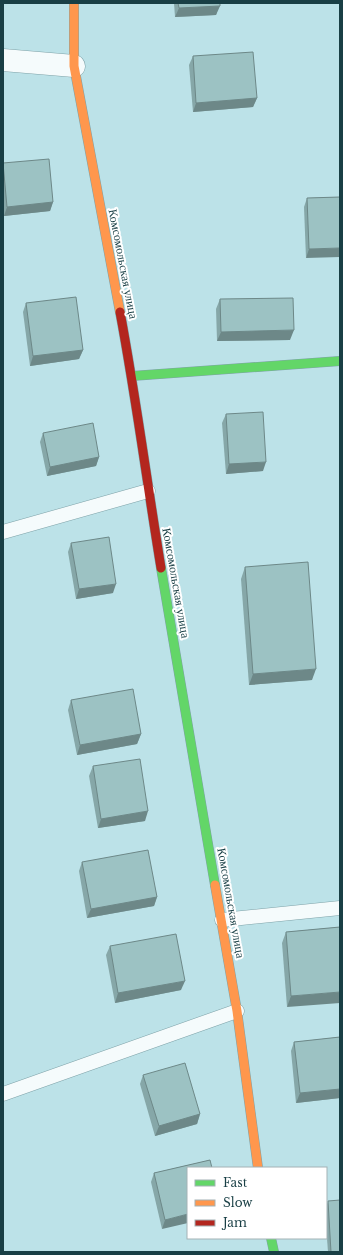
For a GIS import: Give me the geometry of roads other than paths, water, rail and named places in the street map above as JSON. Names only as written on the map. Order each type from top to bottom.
[{"type":"main road","name":"Комсомольская улица","points":[[74,3],[74,66],[132,376],[148,491],[237,1011],[258,1167]]},
{"type":"main road","points":[[132,376],[340,361]]},
{"type":"main road","points":[[271,1239],[274,1252]]},
{"type":"street","points":[[3,60],[74,66]]},
{"type":"lane","points":[[3,532],[148,491]]},
{"type":"lane","points":[[222,920],[340,908]]},
{"type":"lane","points":[[3,1094],[237,1011]]}]
